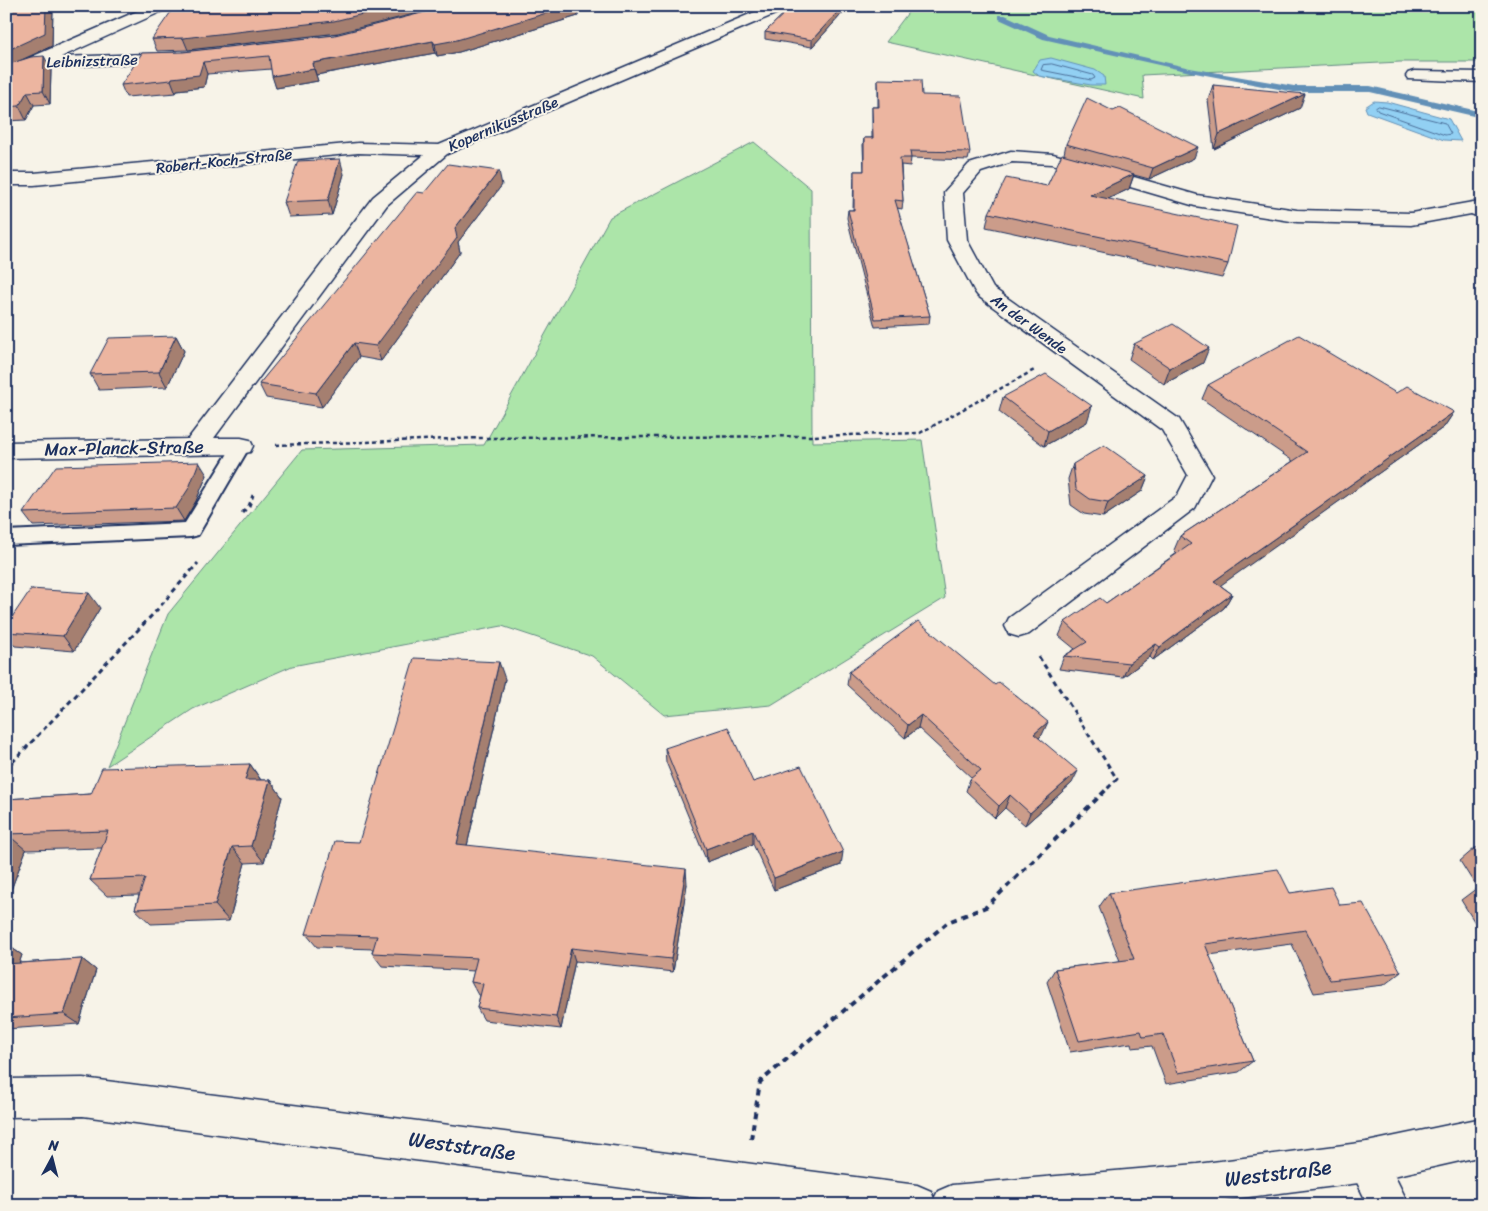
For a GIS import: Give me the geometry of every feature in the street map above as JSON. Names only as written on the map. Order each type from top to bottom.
[{"type":"street","points":[[6,74],[36,63],[162,6]]},
{"type":"street","name":"Kopernikusstraße","points":[[195,446],[380,201],[442,150],[782,6]]},
{"type":"street","name":"Leibnizstraße","points":[[36,63],[188,57]]},
{"type":"street","points":[[1414,76],[1482,77]]},
{"type":"street","name":"Robert-Koch-Straße","points":[[6,179],[44,178],[358,148],[442,150]]},
{"type":"street","name":"An der Wende","points":[[1018,626],[1186,502],[1200,475],[1171,425],[985,292],[957,240],[953,192],[975,168],[1011,156],[1053,159],[1195,200],[1297,216],[1411,219],[1473,208],[1482,212]]},
{"type":"street","name":"Max-Planck-Straße","points":[[6,450],[241,446]]},
{"type":"street","name":"Weststraße","points":[[6,1098],[83,1097],[917,1205]]},
{"type":"street","name":"Weststraße","points":[[952,1205],[1197,1184],[1367,1162],[1482,1137]]},
{"type":"street","points":[[1367,1162],[1389,1205]]},
{"type":"lane","points":[[6,538],[191,530],[241,446]]},
{"type":"path","points":[[274,445],[481,438],[813,436],[920,432],[1039,368]]},
{"type":"path","points":[[236,520],[249,506],[256,488]]},
{"type":"path","points":[[6,769],[156,611],[199,562]]},
{"type":"path","points":[[744,1184],[760,1082],[948,922],[986,907],[1117,779],[1018,626]]},
{"type":"green space","points":[[913,6],[1482,6],[1482,62],[1400,62],[1142,75],[1144,99],[886,42]]},
{"type":"green space","points":[[754,142],[811,189],[812,442],[922,440],[945,598],[771,705],[664,715],[592,656],[502,626],[292,666],[193,709],[107,766],[168,614],[302,450],[484,445],[610,217]]},
{"type":"water","points":[[1051,58],[1095,70],[1104,76],[1105,85],[1091,85],[1039,76],[1033,71],[1040,60]]},
{"type":"water","points":[[1374,101],[1387,102],[1449,119],[1461,141],[1444,140],[1367,112],[1365,107]]},
{"type":"building","points":[[6,6],[46,6],[45,33],[6,51]]},
{"type":"building","points":[[175,6],[396,6],[334,21],[183,38],[152,39]]},
{"type":"building","points":[[449,6],[570,6],[457,40],[435,44],[433,41],[313,63],[314,69],[272,76],[269,56],[203,62],[199,75],[121,85],[142,53],[183,52],[335,35]]},
{"type":"building","points":[[792,6],[843,6],[812,40],[765,32]]},
{"type":"building","points":[[44,56],[43,91],[27,92],[19,106],[6,107],[6,65],[31,57]]},
{"type":"building","points":[[878,79],[921,80],[922,95],[961,96],[970,152],[910,151],[911,158],[900,158],[903,201],[895,200],[930,316],[875,319],[848,210],[854,210],[854,171],[864,171],[864,138],[873,138],[872,107],[879,107]]},
{"type":"building","points":[[1213,85],[1305,94],[1219,134]]},
{"type":"building","points":[[1087,98],[1113,111],[1120,108],[1198,147],[1153,168],[1066,144]]},
{"type":"building","points":[[1062,154],[1134,174],[1090,195],[1237,226],[1228,264],[989,213],[1006,178],[1047,186]]},
{"type":"building","points":[[340,159],[328,200],[284,202],[298,161]]},
{"type":"building","points":[[448,164],[499,171],[455,228],[457,238],[376,346],[354,343],[316,393],[259,384],[417,192],[424,193]]},
{"type":"building","points":[[1173,324],[1209,348],[1170,368],[1134,344]]},
{"type":"building","points":[[1299,335],[1396,393],[1407,386],[1454,412],[1214,581],[1232,594],[1160,647],[1156,644],[1129,663],[1064,656],[1087,642],[1065,622],[1100,598],[1106,603],[1191,544],[1180,536],[1307,452],[1208,385]]},
{"type":"building","points":[[176,336],[159,372],[90,374],[109,338]]},
{"type":"building","points":[[1046,374],[1092,406],[1048,431],[1003,397]]},
{"type":"building","points":[[1104,445],[1148,476],[1108,502],[1090,499],[1076,489],[1073,464]]},
{"type":"building","points":[[199,462],[189,488],[176,508],[23,513],[56,466]]},
{"type":"building","points":[[31,589],[89,593],[63,636],[6,632],[6,626]]},
{"type":"building","points":[[918,621],[995,685],[999,682],[1048,722],[1034,734],[1078,771],[1030,813],[1010,795],[999,806],[970,779],[981,770],[921,715],[908,725],[849,672]]},
{"type":"building","points":[[414,658],[499,662],[457,844],[686,869],[671,959],[571,948],[556,1017],[477,1008],[483,984],[471,982],[477,958],[372,953],[377,936],[306,934],[335,841],[359,842]]},
{"type":"building","points":[[728,727],[753,782],[801,766],[843,852],[774,878],[753,831],[706,849],[665,748]]},
{"type":"building","points":[[250,764],[245,780],[270,780],[251,846],[232,847],[215,905],[135,909],[145,878],[90,880],[108,831],[7,834],[6,836],[6,799],[91,794],[102,768]]},
{"type":"building","points":[[1482,847],[1482,860],[1475,848]]},
{"type":"building","points":[[1278,869],[1290,893],[1331,887],[1340,905],[1363,903],[1401,972],[1330,980],[1306,930],[1205,944],[1253,1061],[1178,1073],[1163,1034],[1143,1037],[1141,1031],[1079,1041],[1055,969],[1134,959],[1109,893]]},
{"type":"building","points":[[1482,887],[1482,897],[1476,888]]},
{"type":"building","points":[[82,959],[64,1014],[6,1018],[6,964]]},
{"type":"waterway","points":[[1002,17],[1046,37],[1190,70],[1294,89],[1370,89],[1482,115]]}]
